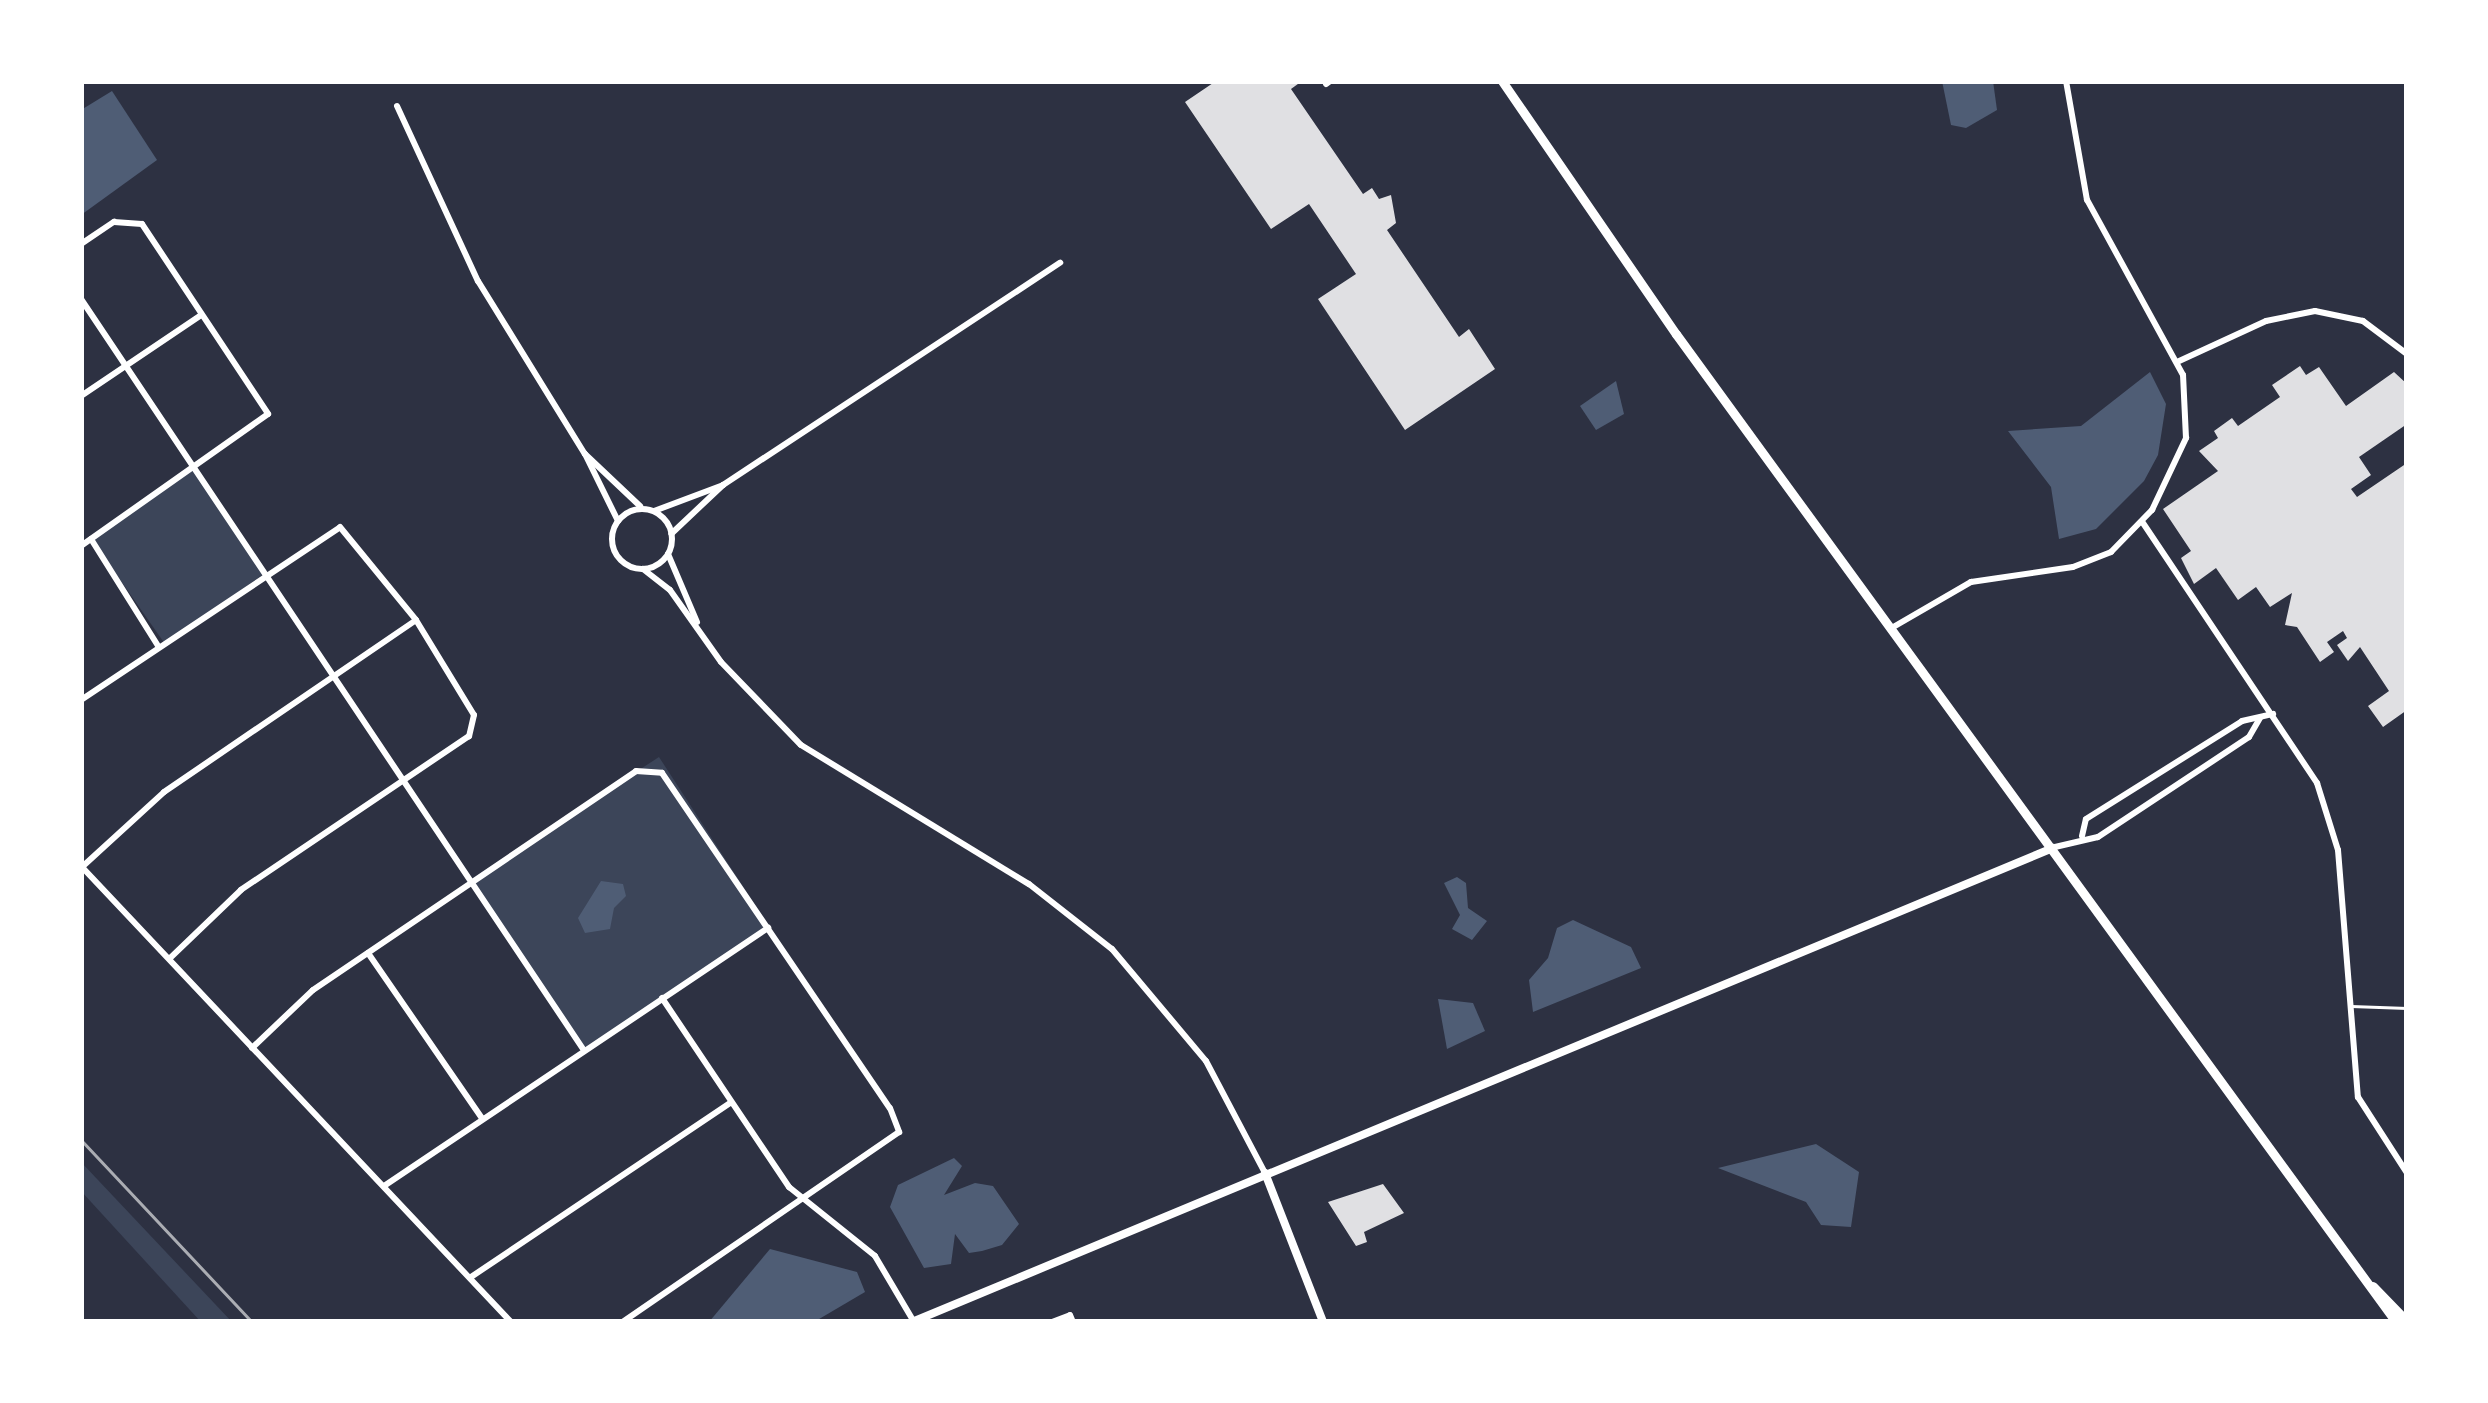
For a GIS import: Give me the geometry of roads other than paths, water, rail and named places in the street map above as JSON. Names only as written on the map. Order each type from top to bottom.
[{"type":"highway","points":[[1502,81],[1676,334],[1894,626],[2396,1322]]},
{"type":"highway","points":[[2373,1288],[2407,1322]]},
{"type":"main road","points":[[913,1322],[2055,847]]},
{"type":"main road","points":[[1265,1173],[1323,1322]]},
{"type":"street","points":[[1894,626],[1971,582],[2095,560],[2143,523],[2188,426],[2177,362],[2092,215],[2066,81]]},
{"type":"street","points":[[397,106],[478,281],[585,454],[617,521],[618,557],[643,569],[698,626]]},
{"type":"street","points":[[81,244],[133,217],[268,414],[81,546]]},
{"type":"street","points":[[1060,262],[723,485],[671,534],[668,554],[698,626],[721,662],[801,745],[1029,884],[1112,949],[1206,1061],[1265,1173]]},
{"type":"street","points":[[81,299],[583,1049]]},
{"type":"street","points":[[2177,362],[2278,316],[2315,311],[2363,321],[2407,354]]},
{"type":"street","points":[[81,396],[202,314]]},
{"type":"street","points":[[585,454],[643,508],[653,511],[671,534]]},
{"type":"street","points":[[653,511],[723,485]]},
{"type":"street","points":[[617,521],[643,508]]},
{"type":"street","points":[[2143,523],[2318,783],[2335,834],[2358,1097],[2407,1173]]},
{"type":"street","points":[[81,700],[340,527],[416,620],[475,715],[470,736],[242,890],[170,958]]},
{"type":"street","points":[[91,539],[158,646]]},
{"type":"street","points":[[643,569],[668,554]]},
{"type":"street","points":[[416,620],[164,792],[81,867],[512,1322]]},
{"type":"street","points":[[2082,836],[2086,819],[2242,721],[2273,714]]},
{"type":"street","points":[[2055,847],[2082,836],[2098,837],[2233,748],[2260,718]]},
{"type":"street","points":[[252,1048],[368,953],[636,772],[656,769],[890,1108],[898,1132],[804,1202],[623,1322]]},
{"type":"street","points":[[384,1186],[768,928]]},
{"type":"street","points":[[368,953],[482,1118]]},
{"type":"street","points":[[662,998],[804,1202],[875,1256],[913,1322]]},
{"type":"street","points":[[471,1277],[731,1102]]},
{"type":"street","points":[[1052,1322],[1070,1315],[1073,1322]]},
{"type":"lane","points":[[2349,1006],[2407,1008]]},
{"type":"railway","points":[[81,1140],[252,1322]]}]
